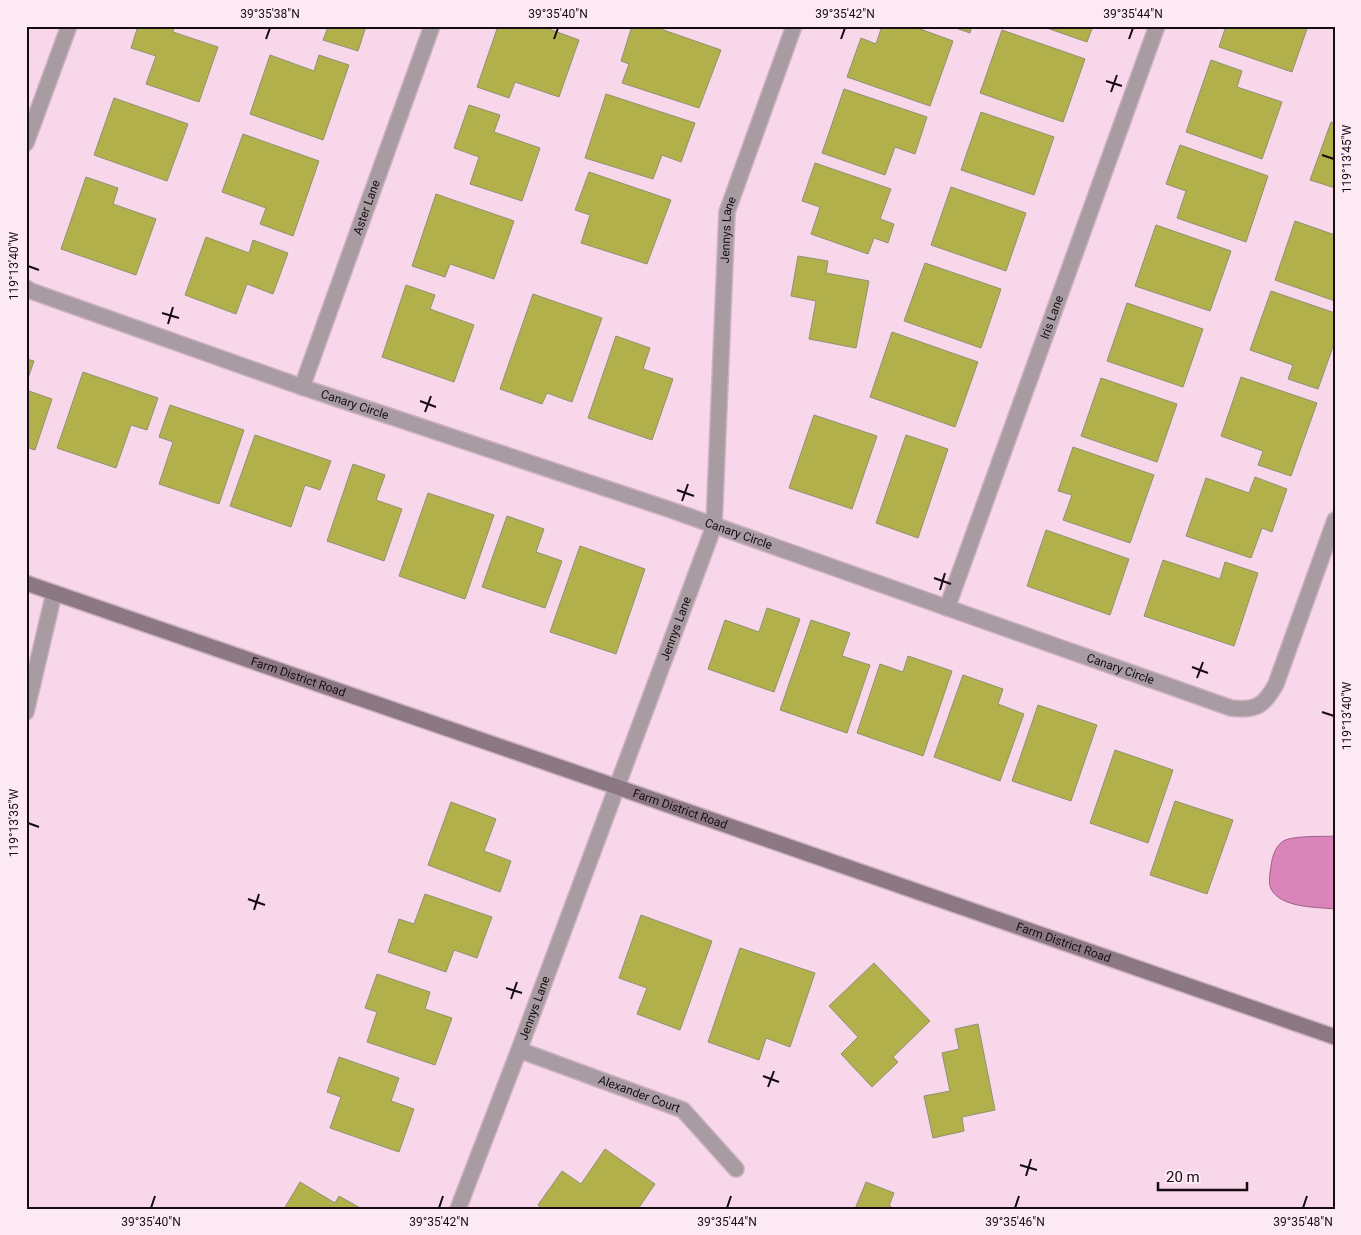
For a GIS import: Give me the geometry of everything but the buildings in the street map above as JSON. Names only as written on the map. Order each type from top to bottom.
[{"type":"main road","name":"Farm District Road","points":[[26,583],[1335,1037]]},
{"type":"street","points":[[26,142],[69,26]]},
{"type":"street","name":"Aster Lane","points":[[302,387],[432,26]]},
{"type":"street","name":"Jennys Lane","points":[[458,1209],[714,526],[728,212],[794,26]]},
{"type":"street","name":"Iris Lane","points":[[947,608],[1157,26]]},
{"type":"street","name":"Canary Circle","points":[[26,288],[302,387],[671,510],[1231,708],[1245,709],[1257,706],[1269,698],[1276,684],[1335,520]]},
{"type":"street","points":[[26,712],[54,593]]},
{"type":"street","name":"Alexander Court","points":[[519,1050],[683,1110],[736,1169]]},
{"type":"shaded area","points":[[1335,836],[1335,909],[1309,907],[1291,903],[1276,895],[1271,889],[1270,884],[1271,863],[1276,850],[1282,842],[1292,838]]}]
